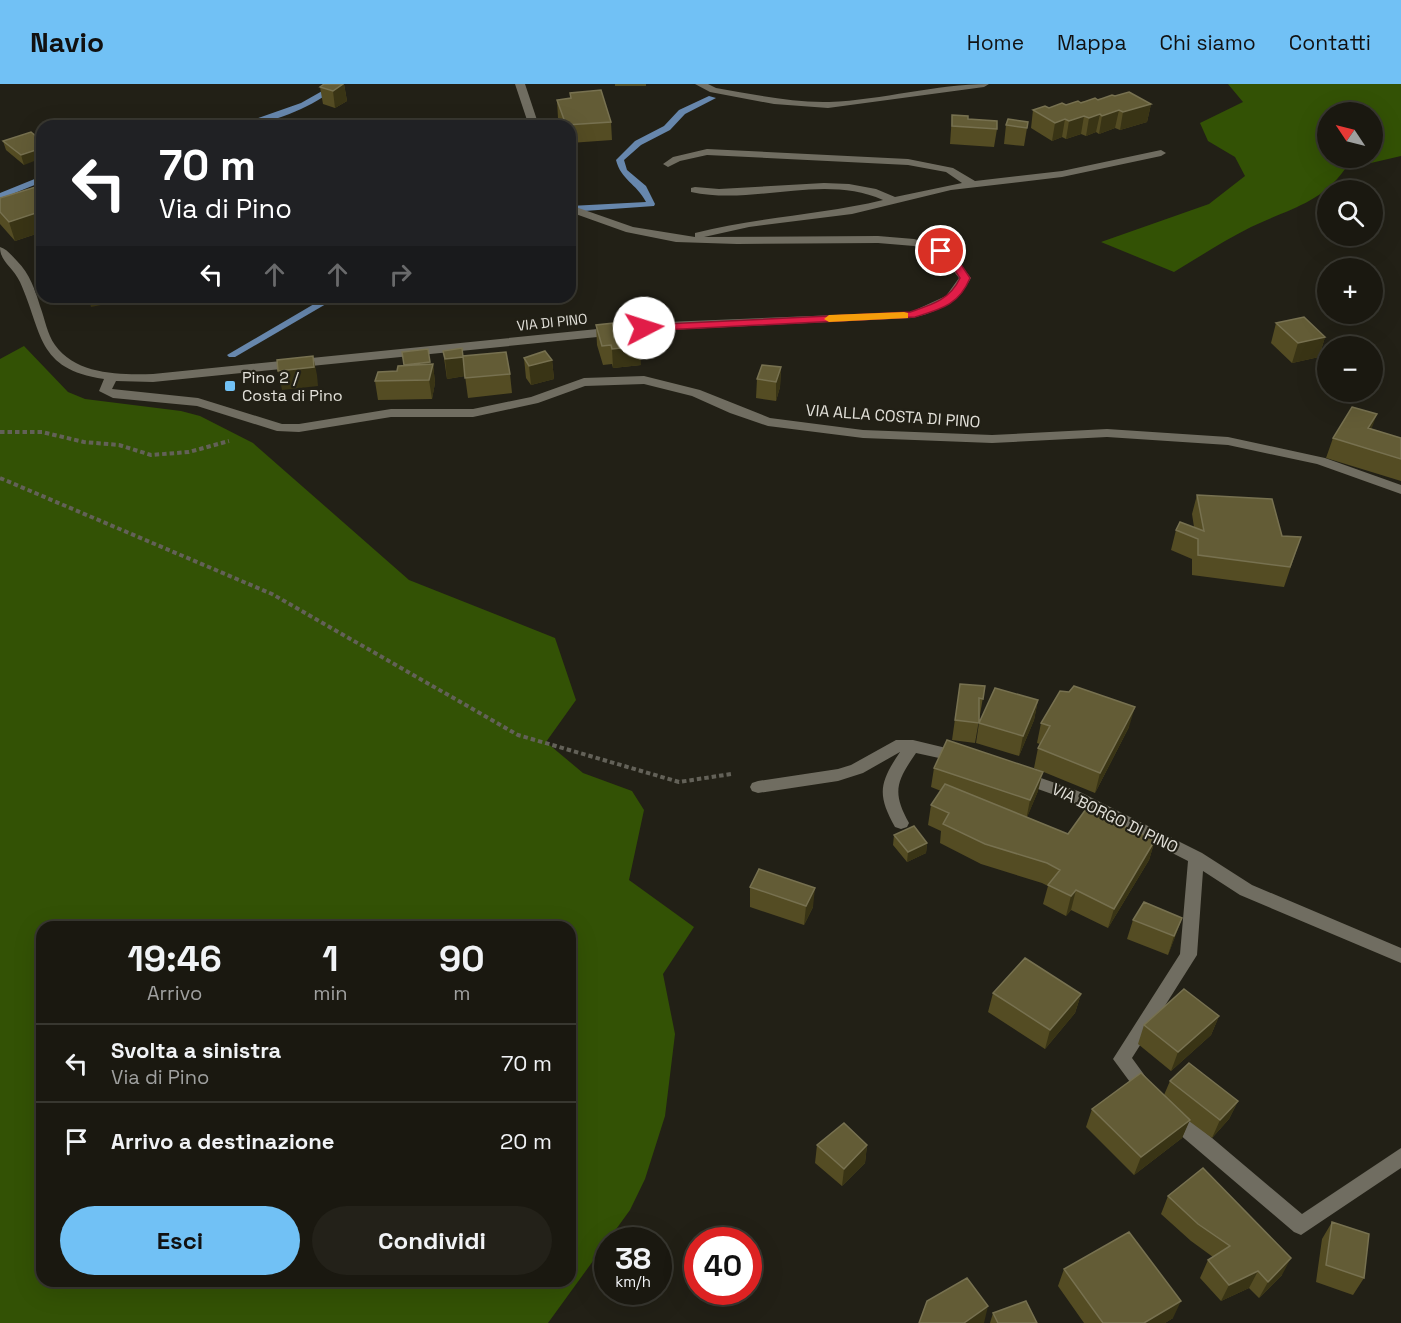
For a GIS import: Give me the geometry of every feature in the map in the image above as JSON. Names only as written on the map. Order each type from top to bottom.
[{"type":"street","points":[[520,84],[532,120]]},
{"type":"street","points":[[699,84],[713,90],[774,101],[828,105],[984,84]]},
{"type":"street","points":[[668,164],[677,159],[707,152],[908,162],[949,170],[974,185]]},
{"type":"street","points":[[692,240],[703,233],[852,211],[951,187],[1062,174],[1161,153]]},
{"type":"street","points":[[695,189],[715,193],[850,187],[868,189],[894,201]]},
{"type":"street","name":"VIA DI PINO","points":[[0,250],[20,271],[44,336],[52,351],[67,362],[111,378],[153,378],[667,326],[912,315],[941,305],[959,292],[965,278],[955,262],[941,251],[906,242],[867,239],[766,242],[692,240],[629,231],[576,210]]},
{"type":"street","name":"VIA ALLA COSTA DI PINO","points":[[111,378],[105,391],[113,394],[198,402],[281,428],[299,428],[391,413],[473,413],[534,400],[584,382],[644,380],[696,393],[768,422],[863,434],[980,439],[1107,434],[1228,441],[1320,461],[1401,490]]},
{"type":"street","points":[[758,787],[838,775],[857,769],[896,746],[913,746],[978,762]]},
{"type":"street","points":[[901,823],[888,800],[889,789],[913,746]]},
{"type":"street","name":"VIA BORGO DI PINO","points":[[1009,772],[1072,795],[1196,858],[1246,890],[1401,956]]},
{"type":"street","name":"VIA BORGO DI PINO","points":[[1196,858],[1188,955],[1122,1059],[1154,1100],[1301,1226],[1401,1157]]},
{"type":"path","points":[[0,432],[42,432],[84,442],[119,445],[151,455],[189,452],[230,440]]},
{"type":"path","points":[[0,478],[272,594],[518,735],[679,782],[733,774]]},
{"type":"green space","points":[[1228,84],[1401,84],[1401,156],[1383,160],[1383,102],[1317,102],[1317,168],[1349,168],[1345,169],[1336,180],[1317,180],[1317,196],[1314,198],[1241,232],[1174,272],[1101,242],[1209,204],[1245,176],[1235,157],[1208,141],[1200,123],[1243,102]]},
{"type":"green space","points":[[24,346],[68,392],[85,399],[181,411],[200,416],[253,443],[409,580],[555,638],[576,700],[546,742],[583,773],[632,791],[644,810],[629,880],[694,927],[663,974],[675,1034],[665,1116],[645,1179],[630,1210],[618,1227],[594,1227],[594,1260],[576,1284],[576,921],[36,921],[36,1287],[574,1287],[548,1323],[0,1323],[0,359]]},
{"type":"building","points":[[324,84],[343,84],[333,91],[320,87]]},
{"type":"building","points":[[601,90],[611,122],[576,124],[576,120],[564,120],[557,100],[571,98],[570,93]]},
{"type":"building","points":[[1129,92],[1151,104],[1123,112],[1119,110],[1102,116],[1100,114],[1089,118],[1084,116],[1055,123],[1033,110],[1045,106],[1049,108],[1062,103],[1066,105],[1095,98],[1098,100]]},
{"type":"building","points":[[952,115],[968,116],[968,119],[997,121],[997,129],[952,126]]},
{"type":"building","points":[[1008,119],[1028,122],[1027,128],[1006,125]]},
{"type":"building","points":[[31,132],[36,136],[36,150],[21,155],[3,141]]},
{"type":"building","points":[[36,187],[36,213],[9,222],[0,212],[0,198]]},
{"type":"building","points":[[1304,317],[1324,336],[1317,336],[1317,339],[1298,343],[1276,323]]},
{"type":"building","points":[[632,321],[640,346],[612,349],[611,345],[602,346],[596,325]]},
{"type":"building","points":[[462,348],[463,357],[445,359],[443,351]]},
{"type":"building","points":[[428,349],[430,362],[404,365],[402,352]]},
{"type":"building","points":[[545,351],[552,360],[529,366],[524,358]]},
{"type":"building","points":[[506,352],[510,374],[465,378],[463,356]]},
{"type":"building","points":[[313,356],[314,367],[278,371],[277,360]]},
{"type":"building","points":[[433,364],[429,380],[375,381],[378,372],[397,371],[398,366]]},
{"type":"building","points":[[762,365],[781,367],[776,382],[757,379]]},
{"type":"building","points":[[1352,407],[1377,414],[1368,428],[1401,438],[1401,459],[1333,438]]},
{"type":"building","points":[[1197,495],[1272,499],[1282,536],[1301,537],[1290,567],[1198,555],[1198,539],[1176,530],[1180,522],[1204,531]]},
{"type":"building","points":[[960,684],[985,686],[983,699],[979,698],[979,723],[955,720]]},
{"type":"building","points":[[1074,686],[1135,707],[1100,773],[1038,748],[1050,726],[1041,723],[1060,691],[1069,692]]},
{"type":"building","points":[[995,688],[1038,700],[1023,736],[979,723]]},
{"type":"building","points":[[947,740],[1043,772],[1030,800],[934,768]]},
{"type":"building","points":[[945,784],[1068,834],[1086,809],[1155,840],[1114,909],[1076,890],[1071,896],[1048,885],[1060,870],[1047,863],[985,844],[943,824],[949,813],[931,805]]},
{"type":"building","points":[[914,826],[927,843],[908,852],[894,835]]},
{"type":"building","points":[[759,869],[815,888],[806,906],[750,887]]},
{"type":"building","points":[[1144,902],[1182,918],[1174,936],[1133,920]]},
{"type":"building","points":[[1025,958],[1081,994],[1050,1030],[993,993]]},
{"type":"building","points":[[1184,989],[1219,1016],[1178,1052],[1144,1025]]},
{"type":"building","points":[[1189,1063],[1238,1101],[1220,1120],[1170,1081]]},
{"type":"building","points":[[1141,1073],[1190,1120],[1141,1157],[1092,1109]]},
{"type":"building","points":[[844,1123],[867,1145],[844,1169],[817,1145]]},
{"type":"building","points":[[1203,1168],[1291,1258],[1268,1282],[1258,1271],[1229,1285],[1208,1260],[1230,1246],[1198,1224],[1168,1196]]},
{"type":"building","points":[[1332,1222],[1369,1234],[1364,1278],[1326,1265]]},
{"type":"building","points":[[1129,1232],[1181,1301],[1144,1323],[1103,1323],[1064,1269]]},
{"type":"building","points":[[967,1278],[988,1306],[964,1323],[919,1323],[927,1301]]},
{"type":"building","points":[[1026,1301],[1037,1323],[998,1323],[993,1313]]},
{"type":"waterway","points":[[259,120],[304,105],[316,99],[334,84]]},
{"type":"waterway","points":[[576,209],[651,204],[643,188],[623,171],[620,160],[638,143],[667,128],[682,112],[712,98]]},
{"type":"waterway","points":[[0,196],[36,181]]},
{"type":"waterway","points":[[232,355],[323,303]]},
{"type":"slow traffic","points":[[829,319],[904,315]]},
{"type":"place","name":"Pino 2 / Costa di Pino","points":[[230,386]]},
{"type":"route","points":[[644,328],[912,315],[941,305],[959,292],[965,278],[955,262],[941,251]]}]
